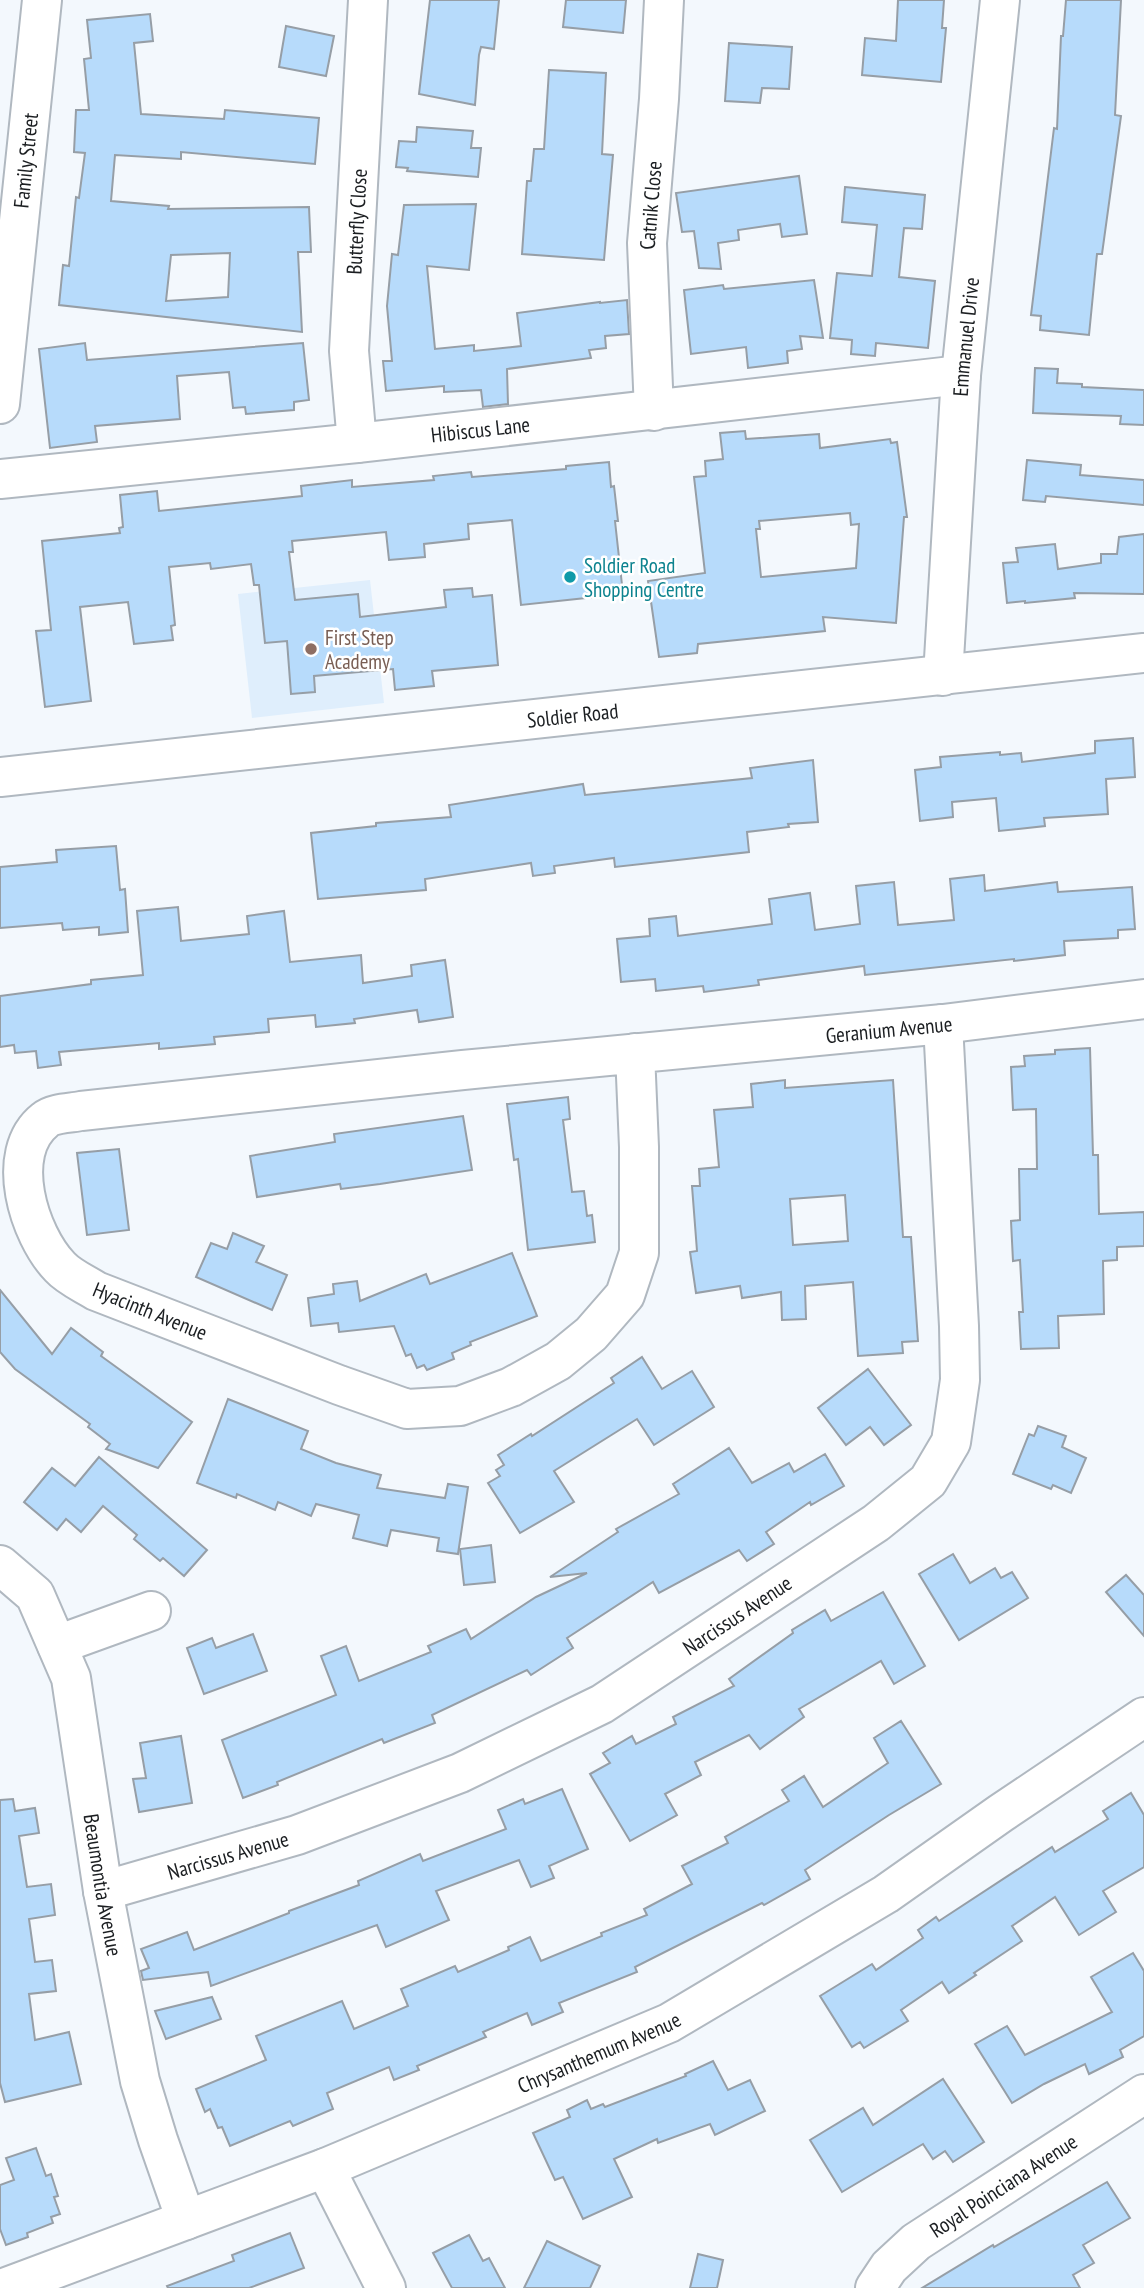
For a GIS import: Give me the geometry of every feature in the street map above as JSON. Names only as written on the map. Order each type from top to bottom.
[{"type":"street","name":"Family Street","points":[[0,404],[42,0]]},
{"type":"street","name":"Butterfly Close","points":[[357,443],[348,351],[368,0]]},
{"type":"street","name":"Catnik Close","points":[[654,411],[647,243],[664,0]]},
{"type":"street","name":"Emmanuel Drive","points":[[943,676],[961,375],[1000,0]]},
{"type":"street","name":"Hibiscus Lane","points":[[0,479],[654,411],[961,375]]},
{"type":"street","name":"Soldier Road","points":[[0,777],[1144,653]]},
{"type":"street","name":"Geranium Avenue","points":[[635,1054],[943,1024],[1144,999]]},
{"type":"street","name":"Narcissus Avenue","points":[[103,1891],[297,1835],[460,1773],[602,1704],[876,1523],[928,1481],[951,1442],[960,1381],[943,1024]]},
{"type":"street","name":"Hyacinth Avenue","points":[[635,1054],[639,1147],[639,1253],[625,1295],[591,1334],[558,1361],[511,1387],[460,1406],[407,1409],[96,1291],[61,1269],[40,1241],[26,1201],[22,1164],[33,1133],[46,1118],[95,1110],[635,1054]]},
{"type":"street","name":"Beaumontia Avenue","points":[[0,1565],[35,1595],[71,1678],[103,1891],[140,2081],[186,2220]]},
{"type":"street","points":[[57,1645],[151,1611]]},
{"type":"street","name":"Chrysanthemum Avenue","points":[[4,2288],[325,2168],[669,2023],[886,1894],[1144,1717]]},
{"type":"street","name":"Royal Poinciana Avenue","points":[[875,2288],[889,2267],[916,2242],[1144,2094]]},
{"type":"street","points":[[325,2168],[386,2288]]},
{"type":"shaded area","name":"First Step Academy","points":[[370,580],[384,703],[252,718],[238,594]]},
{"type":"building","points":[[430,0],[499,0],[494,49],[481,47],[479,55],[475,105],[419,94]]},
{"type":"building","points":[[566,0],[626,0],[623,33],[563,27]]},
{"type":"building","points":[[898,0],[944,0],[942,28],[946,28],[941,82],[862,75],[865,38],[896,41]]},
{"type":"building","points":[[1066,0],[1121,0],[1115,115],[1121,116],[1102,254],[1097,254],[1089,335],[1040,330],[1041,316],[1031,315],[1054,128],[1057,129],[1061,36]]},
{"type":"building","points":[[150,14],[153,41],[134,43],[141,114],[224,119],[225,110],[319,118],[315,164],[181,152],[181,159],[115,155],[111,201],[169,206],[168,209],[309,207],[311,252],[298,252],[302,332],[59,305],[63,265],[69,266],[76,197],[79,198],[85,153],[74,152],[76,110],[89,110],[84,59],[91,58],[87,20]],"holes":[[[230,253],[228,297],[166,301],[171,255]]]},
{"type":"building","points":[[286,26],[334,36],[326,76],[279,67]]},
{"type":"building","points":[[729,43],[792,47],[789,89],[762,88],[760,103],[725,101]]},
{"type":"building","points":[[549,70],[606,73],[602,154],[613,155],[604,260],[522,254],[527,181],[531,181],[534,149],[544,149]]},
{"type":"building","points":[[417,127],[473,131],[471,148],[481,148],[478,177],[407,171],[408,168],[396,167],[399,141],[416,142]]},
{"type":"building","points":[[799,176],[807,234],[782,237],[780,224],[738,230],[739,240],[718,243],[721,269],[699,268],[694,231],[682,232],[676,193]]},
{"type":"building","points":[[845,187],[925,195],[922,229],[904,228],[899,277],[935,281],[928,348],[876,343],[875,356],[851,354],[852,340],[830,338],[837,273],[872,276],[877,225],[842,222]]},
{"type":"building","points":[[476,204],[469,270],[427,266],[435,349],[474,345],[474,351],[521,346],[517,313],[600,302],[627,300],[629,334],[605,336],[606,348],[589,350],[591,358],[507,369],[508,404],[483,407],[481,390],[444,392],[444,386],[386,391],[383,361],[392,361],[387,306],[392,254],[398,255],[404,205]]},
{"type":"building","points":[[814,280],[823,338],[800,336],[802,349],[787,351],[788,363],[748,368],[746,347],[691,354],[684,290]]},
{"type":"building","points":[[85,343],[87,360],[303,343],[309,400],[294,402],[294,410],[246,414],[245,407],[233,408],[229,372],[177,376],[180,419],[95,426],[97,442],[50,448],[39,349]]},
{"type":"building","points":[[1035,368],[1058,369],[1057,383],[1144,390],[1144,425],[1120,424],[1121,416],[1033,413]]},
{"type":"building","points":[[745,431],[746,439],[819,434],[820,448],[890,439],[891,443],[897,442],[907,517],[904,517],[896,623],[823,617],[825,631],[698,644],[697,653],[659,657],[648,581],[705,573],[694,477],[706,476],[705,461],[723,459],[720,433]],"holes":[[[850,513],[851,525],[859,524],[856,568],[761,577],[756,529],[760,529],[759,521]]]},
{"type":"building","points":[[1027,460],[1081,465],[1080,475],[1144,480],[1144,505],[1046,496],[1045,502],[1023,500]]},
{"type":"building","points":[[609,462],[618,521],[615,521],[623,594],[521,605],[512,520],[468,524],[469,539],[424,544],[425,557],[389,560],[386,532],[292,541],[293,552],[289,552],[295,600],[358,594],[360,617],[446,607],[444,590],[472,588],[473,597],[492,595],[498,665],[432,671],[434,686],[395,690],[393,669],[314,676],[315,692],[291,694],[287,641],[265,643],[259,585],[254,585],[251,564],[211,569],[210,563],[169,567],[175,625],[171,626],[173,640],[134,644],[128,602],[80,607],[91,701],[45,707],[36,631],[51,630],[42,541],[120,533],[119,528],[123,527],[120,495],[157,491],[159,511],[302,496],[301,486],[352,480],[352,487],[434,480],[433,476],[471,472],[472,477],[566,469],[566,466]]},
{"type":"building","points":[[1144,534],[1144,594],[1074,593],[1075,598],[1007,603],[1003,563],[1018,562],[1016,548],[1055,544],[1058,569],[1101,563],[1101,554],[1117,554],[1119,537]]},
{"type":"building","points":[[1133,738],[1135,777],[1106,779],[1108,814],[1044,818],[1045,826],[999,831],[996,798],[952,802],[953,817],[920,821],[915,770],[941,767],[940,757],[1021,753],[1022,762],[1095,753],[1095,741]]},
{"type":"building","points":[[813,760],[818,822],[788,824],[789,827],[747,832],[749,852],[615,867],[614,858],[554,866],[555,873],[533,876],[531,863],[425,879],[426,890],[318,899],[311,833],[376,826],[376,823],[451,817],[449,805],[583,784],[585,795],[752,778],[750,768]]},
{"type":"building","points":[[116,846],[120,890],[125,889],[128,932],[99,935],[99,927],[63,930],[62,923],[0,928],[0,867],[57,862],[56,850]]},
{"type":"building","points":[[984,875],[985,891],[1057,882],[1058,892],[1132,887],[1135,929],[1118,930],[1118,938],[1064,941],[1065,955],[1014,961],[865,975],[864,966],[758,980],[759,985],[704,992],[703,986],[656,991],[655,979],[621,982],[617,939],[650,936],[649,919],[676,916],[678,936],[772,924],[769,899],[810,893],[815,930],[860,924],[856,886],[894,882],[898,925],[954,920],[950,879]]},
{"type":"building","points":[[178,907],[181,941],[249,934],[247,916],[284,911],[290,962],[361,955],[363,983],[412,976],[411,965],[445,960],[453,1017],[419,1022],[417,1010],[354,1019],[355,1023],[316,1027],[315,1015],[268,1019],[269,1032],[214,1037],[215,1044],[159,1049],[159,1043],[59,1052],[61,1065],[38,1068],[36,1051],[15,1053],[14,1045],[0,1047],[0,996],[91,984],[91,980],[143,975],[137,911]]},
{"type":"building","points":[[1090,1048],[1093,1155],[1098,1155],[1099,1214],[1144,1212],[1144,1246],[1117,1247],[1117,1260],[1103,1261],[1104,1314],[1058,1316],[1059,1348],[1021,1349],[1019,1312],[1023,1312],[1020,1260],[1013,1261],[1011,1221],[1020,1220],[1019,1169],[1037,1169],[1036,1109],[1013,1110],[1011,1067],[1025,1066],[1024,1056],[1055,1054],[1055,1050]]},
{"type":"building","points":[[785,1080],[785,1088],[893,1080],[903,1237],[911,1237],[918,1341],[902,1342],[903,1353],[858,1356],[853,1282],[805,1286],[806,1319],[782,1320],[781,1292],[742,1298],[740,1286],[696,1293],[690,1252],[697,1251],[692,1186],[700,1186],[699,1169],[719,1167],[714,1110],[753,1107],[751,1084]],"holes":[[[845,1195],[848,1241],[793,1245],[790,1199]]]},
{"type":"building","points":[[568,1097],[570,1119],[563,1120],[572,1192],[584,1191],[587,1216],[592,1215],[595,1242],[528,1250],[518,1159],[514,1160],[507,1104]]},
{"type":"building","points":[[463,1116],[472,1170],[341,1189],[340,1184],[257,1197],[250,1156],[335,1142],[334,1134]]},
{"type":"building","points":[[119,1149],[129,1230],[87,1235],[77,1153]]},
{"type":"building","points":[[233,1233],[264,1246],[256,1262],[287,1275],[272,1310],[196,1277],[211,1243],[227,1249]]},
{"type":"building","points":[[512,1253],[537,1316],[470,1342],[471,1345],[452,1353],[454,1359],[427,1370],[424,1365],[417,1368],[411,1354],[406,1356],[394,1326],[339,1332],[338,1323],[311,1326],[308,1298],[334,1294],[333,1284],[357,1281],[360,1301],[426,1274],[430,1284]]},
{"type":"building","points":[[0,1290],[52,1354],[71,1328],[103,1352],[101,1356],[192,1422],[158,1468],[106,1449],[110,1444],[88,1427],[90,1424],[15,1369],[0,1352]]},
{"type":"building","points":[[642,1357],[662,1389],[692,1371],[714,1407],[654,1445],[637,1419],[554,1471],[574,1502],[520,1533],[488,1483],[500,1476],[496,1470],[504,1465],[498,1455],[614,1383],[611,1378]]},
{"type":"building","points":[[868,1369],[911,1425],[884,1445],[870,1427],[846,1445],[818,1408]]},
{"type":"building","points":[[228,1399],[308,1431],[301,1449],[336,1463],[381,1475],[377,1488],[445,1498],[448,1484],[468,1487],[458,1554],[437,1551],[439,1538],[391,1530],[387,1546],[353,1538],[359,1515],[316,1504],[311,1516],[278,1502],[275,1510],[237,1494],[236,1498],[197,1483]]},
{"type":"building","points":[[1038,1426],[1066,1436],[1062,1447],[1086,1458],[1071,1493],[1053,1485],[1051,1489],[1013,1474],[1029,1434],[1034,1436]]},
{"type":"building","points":[[729,1448],[752,1483],[789,1463],[794,1472],[825,1454],[844,1486],[811,1505],[810,1502],[766,1532],[774,1544],[747,1561],[739,1550],[659,1593],[653,1582],[567,1638],[573,1648],[531,1675],[527,1670],[432,1715],[435,1723],[384,1743],[382,1739],[243,1798],[222,1740],[336,1695],[321,1656],[346,1646],[359,1681],[431,1652],[428,1646],[466,1629],[471,1639],[536,1597],[587,1573],[550,1577],[618,1532],[616,1529],[679,1494],[673,1484]]},
{"type":"building","points":[[99,1457],[207,1550],[184,1576],[163,1558],[160,1561],[134,1539],[137,1535],[103,1506],[81,1532],[66,1519],[57,1530],[24,1502],[52,1468],[75,1486]]},
{"type":"building","points":[[491,1545],[495,1582],[464,1585],[460,1549]]},
{"type":"building","points":[[953,1554],[970,1583],[995,1568],[1001,1578],[1012,1572],[1028,1598],[959,1640],[919,1574]]},
{"type":"building","points":[[1126,1575],[1144,1595],[1144,1636],[1106,1592]]},
{"type":"building","points":[[883,1592],[925,1666],[894,1684],[881,1661],[799,1709],[804,1717],[760,1749],[749,1735],[695,1762],[701,1775],[665,1794],[677,1815],[630,1841],[590,1774],[610,1763],[603,1753],[632,1736],[636,1744],[676,1724],[673,1717],[734,1686],[729,1679],[793,1633],[792,1630],[825,1610],[831,1621]]},
{"type":"building","points":[[253,1634],[267,1671],[204,1694],[187,1648],[212,1638],[216,1648]]},
{"type":"building","points":[[901,1721],[941,1784],[805,1870],[810,1879],[764,1905],[762,1903],[635,1967],[637,1972],[559,2003],[563,2012],[532,2025],[527,2013],[483,2032],[486,2037],[417,2066],[419,2070],[394,2080],[389,2067],[327,2093],[333,2109],[293,2126],[290,2121],[230,2146],[210,2109],[205,2112],[196,2089],[266,2060],[256,2036],[342,2001],[354,2029],[408,2006],[401,1989],[455,1966],[458,1972],[509,1950],[508,1947],[530,1937],[541,1961],[647,1915],[644,1909],[692,1884],[682,1866],[728,1843],[725,1837],[789,1801],[782,1790],[804,1776],[823,1807],[888,1763],[874,1738]]},
{"type":"building","points":[[181,1736],[192,1803],[139,1812],[133,1779],[146,1778],[140,1743]]},
{"type":"building","points":[[562,1789],[588,1849],[549,1866],[554,1878],[531,1887],[519,1860],[436,1891],[449,1920],[386,1947],[377,1925],[211,1986],[208,1972],[143,1980],[141,1971],[149,1968],[141,1949],[187,1932],[194,1950],[359,1885],[358,1881],[420,1854],[423,1861],[506,1829],[498,1810],[523,1799],[525,1804]]},
{"type":"building","points":[[1131,1793],[1144,1815],[1144,1867],[1103,1891],[1116,1912],[1079,1935],[1055,1897],[1012,1926],[1022,1941],[974,1973],[976,1975],[949,1993],[942,1982],[901,2010],[908,2021],[864,2048],[860,2042],[852,2047],[820,1996],[872,1964],[876,1970],[923,1938],[918,1930],[936,1917],[939,1921],[1052,1847],[1055,1852],[1108,1819],[1103,1811]]},
{"type":"building","points":[[13,1799],[15,1811],[35,1808],[39,1833],[19,1836],[27,1887],[51,1884],[55,1915],[29,1919],[35,1962],[52,1960],[56,1991],[29,1994],[35,2040],[69,2032],[81,2084],[5,2102],[0,2083],[0,1800]]},
{"type":"building","points":[[1133,1953],[1144,1971],[1144,2036],[1120,2050],[1123,2057],[1089,2074],[1085,2064],[1012,2103],[975,2044],[1007,2026],[1025,2055],[1112,2012],[1091,1977]]},
{"type":"building","points":[[212,1997],[221,2019],[166,2039],[155,2011]]},
{"type":"building","points":[[713,2061],[728,2090],[750,2080],[765,2111],[715,2135],[710,2124],[658,2143],[657,2139],[614,2159],[632,2197],[583,2219],[563,2177],[555,2180],[533,2133],[570,2117],[567,2110],[587,2100],[591,2109],[603,2104],[605,2107],[686,2076],[685,2074]]},
{"type":"building","points":[[943,2079],[984,2142],[953,2162],[945,2151],[933,2159],[923,2144],[842,2192],[810,2140],[863,2108],[873,2125]]},
{"type":"building","points":[[36,2148],[46,2176],[51,2174],[58,2196],[54,2197],[60,2214],[51,2217],[53,2223],[6,2245],[0,2229],[0,2185],[14,2180],[6,2158]]},
{"type":"building","points":[[1107,2182],[1130,2218],[1083,2245],[1094,2263],[1073,2275],[1080,2288],[922,2288],[993,2245],[994,2247]]},
{"type":"building","points":[[290,2233],[304,2268],[249,2288],[167,2286],[234,2261],[232,2255]]},
{"type":"building","points":[[469,2235],[483,2261],[489,2258],[505,2288],[452,2288],[433,2253]]},
{"type":"building","points":[[547,2241],[600,2266],[590,2288],[524,2288]]},
{"type":"building","points":[[698,2254],[723,2260],[717,2288],[690,2288]]},
{"type":"place","name":"Soldier Road Shopping Centre","points":[[570,577]]},
{"type":"place","name":"First Step Academy","points":[[311,649]]}]
